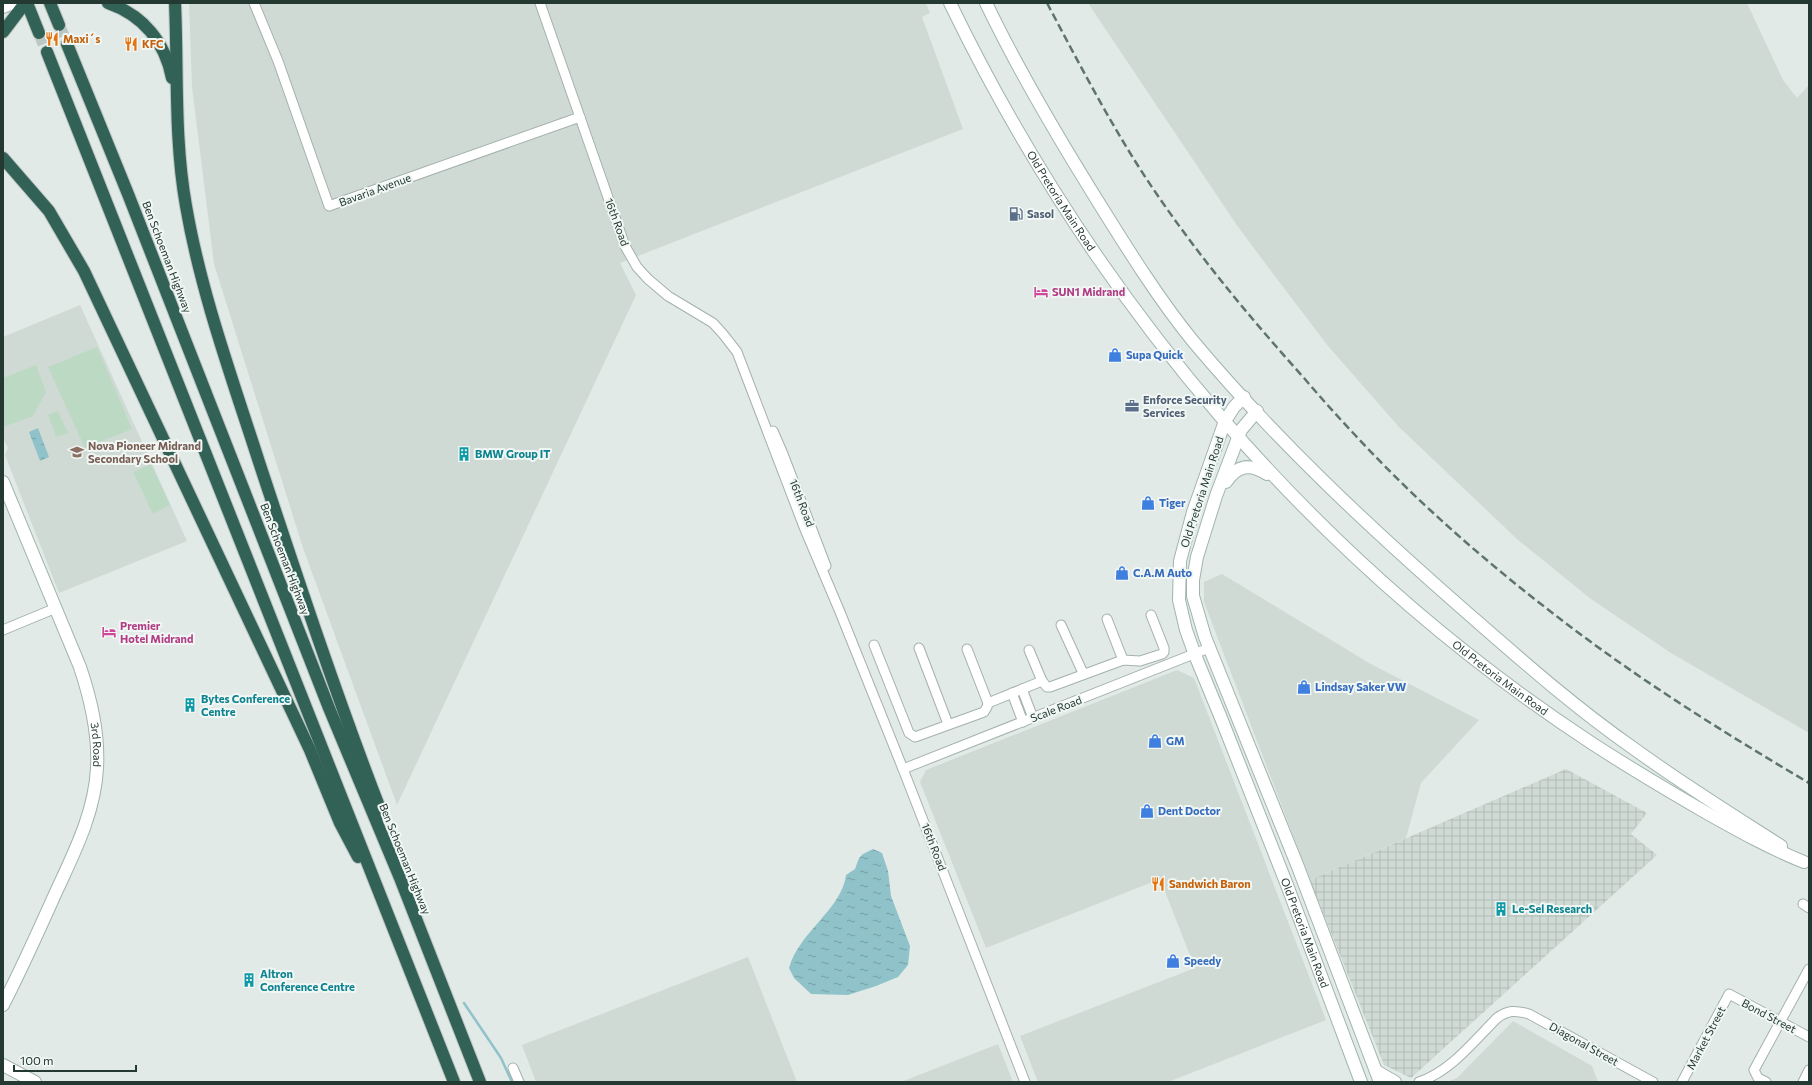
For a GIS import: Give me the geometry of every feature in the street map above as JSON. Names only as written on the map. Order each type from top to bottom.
[{"type":"highway","points":[[3,32],[26,3],[39,33]]},
{"type":"highway","points":[[50,3],[59,25]]},
{"type":"highway","points":[[108,3],[130,13],[142,21],[155,36],[164,51],[170,66],[177,114]]},
{"type":"highway","points":[[175,3],[177,114],[181,170],[186,206],[206,294],[292,564],[332,681],[384,820],[400,878]]},
{"type":"highway","name":"Ben Schoeman Highway","points":[[67,44],[128,194],[329,708],[400,878],[480,1082]]},
{"type":"highway","points":[[47,52],[454,1082]]},
{"type":"highway","points":[[3,158],[49,211],[77,258],[310,750],[340,823],[381,898]]},
{"type":"main road","points":[[3,7],[13,3]]},
{"type":"main road","name":"Old Pretoria Main Road","points":[[950,3],[1008,114],[1087,242],[1156,339],[1225,421],[1289,493],[1350,553],[1410,607],[1513,688],[1616,759],[1670,792],[1764,844],[1807,863]]},
{"type":"main road","name":"Old Pretoria Main Road","points":[[986,3],[1003,38],[1047,118],[1146,276],[1191,338],[1257,411],[1351,509],[1410,564],[1529,668],[1633,749],[1807,863]]},
{"type":"main road","name":"Old Pretoria Main Road","points":[[1244,397],[1234,407],[1225,421],[1193,512],[1180,561],[1179,600],[1194,655],[1221,718],[1287,885],[1361,1082]]},
{"type":"main road","name":"Old Pretoria Main Road","points":[[1257,411],[1243,427],[1216,496],[1198,552],[1193,580],[1193,596],[1196,611],[1209,648],[1298,867],[1378,1076]]},
{"type":"main road","points":[[1216,496],[1236,470],[1245,467],[1263,471],[1289,493]]},
{"type":"main road","name":"3rd Road","points":[[3,482],[56,608],[89,692],[96,729],[96,776],[90,807],[79,839],[24,964],[3,1005]]},
{"type":"main road","points":[[3,1065],[35,1082]]},
{"type":"main road","points":[[1378,1076],[1395,1082]]},
{"type":"street","name":"Bavaria Avenue","points":[[254,3],[278,61],[329,206],[580,117]]},
{"type":"street","name":"16th Road","points":[[540,3],[625,246],[637,267],[658,288],[702,315],[723,334],[737,352],[755,398],[783,454],[823,556],[840,612],[903,768],[1025,1082]]},
{"type":"street","points":[[3,630],[56,608]]},
{"type":"street","points":[[1028,650],[1042,681],[1047,687],[1123,660],[1140,661],[1164,652],[1151,614]]},
{"type":"street","points":[[1107,619],[1123,660]]},
{"type":"street","points":[[1061,625],[1083,673]]},
{"type":"street","points":[[874,645],[911,736],[915,737],[984,712],[988,707],[988,703],[967,648]]},
{"type":"street","points":[[919,648],[948,724]]},
{"type":"street","name":"Scale Road","points":[[903,768],[1209,648]]},
{"type":"street","points":[[988,703],[1042,681]]},
{"type":"street","points":[[1022,689],[1033,718]]},
{"type":"street","points":[[1012,693],[1023,722]]},
{"type":"street","points":[[1766,1082],[1758,1078],[1754,1070],[1809,969]]},
{"type":"street","name":"Bond Street","points":[[1729,994],[1809,1037]]},
{"type":"street","name":"Market Street","points":[[1682,1082],[1729,994]]},
{"type":"street","name":"Diagonal Street","points":[[1419,1082],[1439,1073],[1455,1060],[1497,1018],[1506,1012],[1513,1010],[1529,1014],[1653,1082]]},
{"type":"street","points":[[513,1068],[519,1082]]},
{"type":"street","points":[[1803,1082],[1809,1070]]},
{"type":"shaded area","points":[[189,3],[926,3],[930,13],[922,17],[963,129],[620,263],[636,295],[397,805],[303,548],[214,264],[192,87]]},
{"type":"shaded area","points":[[1088,3],[1747,3],[1783,80],[1797,98],[1809,85],[1809,733],[1671,653],[1591,599],[1518,540],[1399,427],[1328,346],[1236,224]]},
{"type":"shaded area","name":"Nova Pioneer Midrand Secondary School","points":[[80,305],[187,541],[59,593],[5,455],[8,448],[3,438],[3,337]]},
{"type":"shaded area","points":[[1222,574],[1369,663],[1479,720],[1421,783],[1406,838],[1310,880],[1204,602],[1204,582]]},
{"type":"shaded area","points":[[1177,670],[1194,678],[1326,1020],[1168,1082],[1038,1082],[1020,1036],[1195,968],[1160,879],[986,948],[920,782],[926,770]]},
{"type":"shaded area","points":[[1566,769],[1647,813],[1631,834],[1657,855],[1411,1078],[1384,1065],[1310,880]]},
{"type":"shaded area","points":[[748,957],[797,1082],[536,1082],[522,1045]]},
{"type":"shaded area","points":[[1513,1021],[1592,1066],[1598,1082],[1447,1082],[1457,1078]]},
{"type":"shaded area","points":[[998,1044],[1013,1082],[901,1082]]},
{"type":"green space","points":[[97,347],[132,429],[85,448],[48,367]]},
{"type":"green space","points":[[36,365],[46,392],[33,416],[3,427],[3,378]]},
{"type":"green space","points":[[58,411],[68,433],[56,437],[48,415]]},
{"type":"green space","points":[[151,464],[170,505],[153,514],[133,472]]},
{"type":"water","points":[[38,428],[49,457],[40,461],[29,432]]},
{"type":"water","points":[[873,849],[882,853],[888,871],[891,896],[910,946],[908,965],[898,977],[848,995],[811,994],[794,978],[789,968],[794,955],[810,932],[837,899],[843,887],[846,875],[855,869],[859,858],[863,854]]},
{"type":"waterway","points":[[464,1003],[501,1058],[512,1082]]},
{"type":"tunnel","points":[[59,25],[67,44]]},
{"type":"tunnel","points":[[39,33],[47,52]]},
{"type":"railway","points":[[1047,3],[1114,126],[1143,173],[1175,220],[1265,334],[1349,429],[1380,461],[1428,509],[1479,554],[1589,641],[1650,684],[1809,783]]},
{"type":"place","name":"Maxi´s","points":[[52,39]]},
{"type":"place","name":"KFC","points":[[131,44]]},
{"type":"place","name":"Sasol","points":[[1016,214]]},
{"type":"place","name":"SUN1 Midrand","points":[[1041,292]]},
{"type":"place","name":"Supa Quick","points":[[1115,355]]},
{"type":"place","name":"Enforce Security Services","points":[[1132,406]]},
{"type":"place","name":"Nova Pioneer Midrand Secondary School","points":[[77,452]]},
{"type":"place","name":"BMW Group IT","points":[[464,454]]},
{"type":"place","name":"Tiger","points":[[1148,503]]},
{"type":"place","name":"C.A.M Auto","points":[[1122,573]]},
{"type":"place","name":"Premier Hotel Midrand","points":[[109,632]]},
{"type":"place","name":"Lindsay Saker VW","points":[[1304,687]]},
{"type":"place","name":"Bytes Conference Centre","points":[[190,705]]},
{"type":"place","name":"GM","points":[[1155,741]]},
{"type":"place","name":"Dent Doctor","points":[[1147,811]]},
{"type":"place","name":"Sandwich Baron","points":[[1158,884]]},
{"type":"place","name":"Le-Sel Research","points":[[1501,909]]},
{"type":"place","name":"Speedy","points":[[1173,961]]},
{"type":"place","name":"Altron Conference Centre","points":[[249,980]]}]
